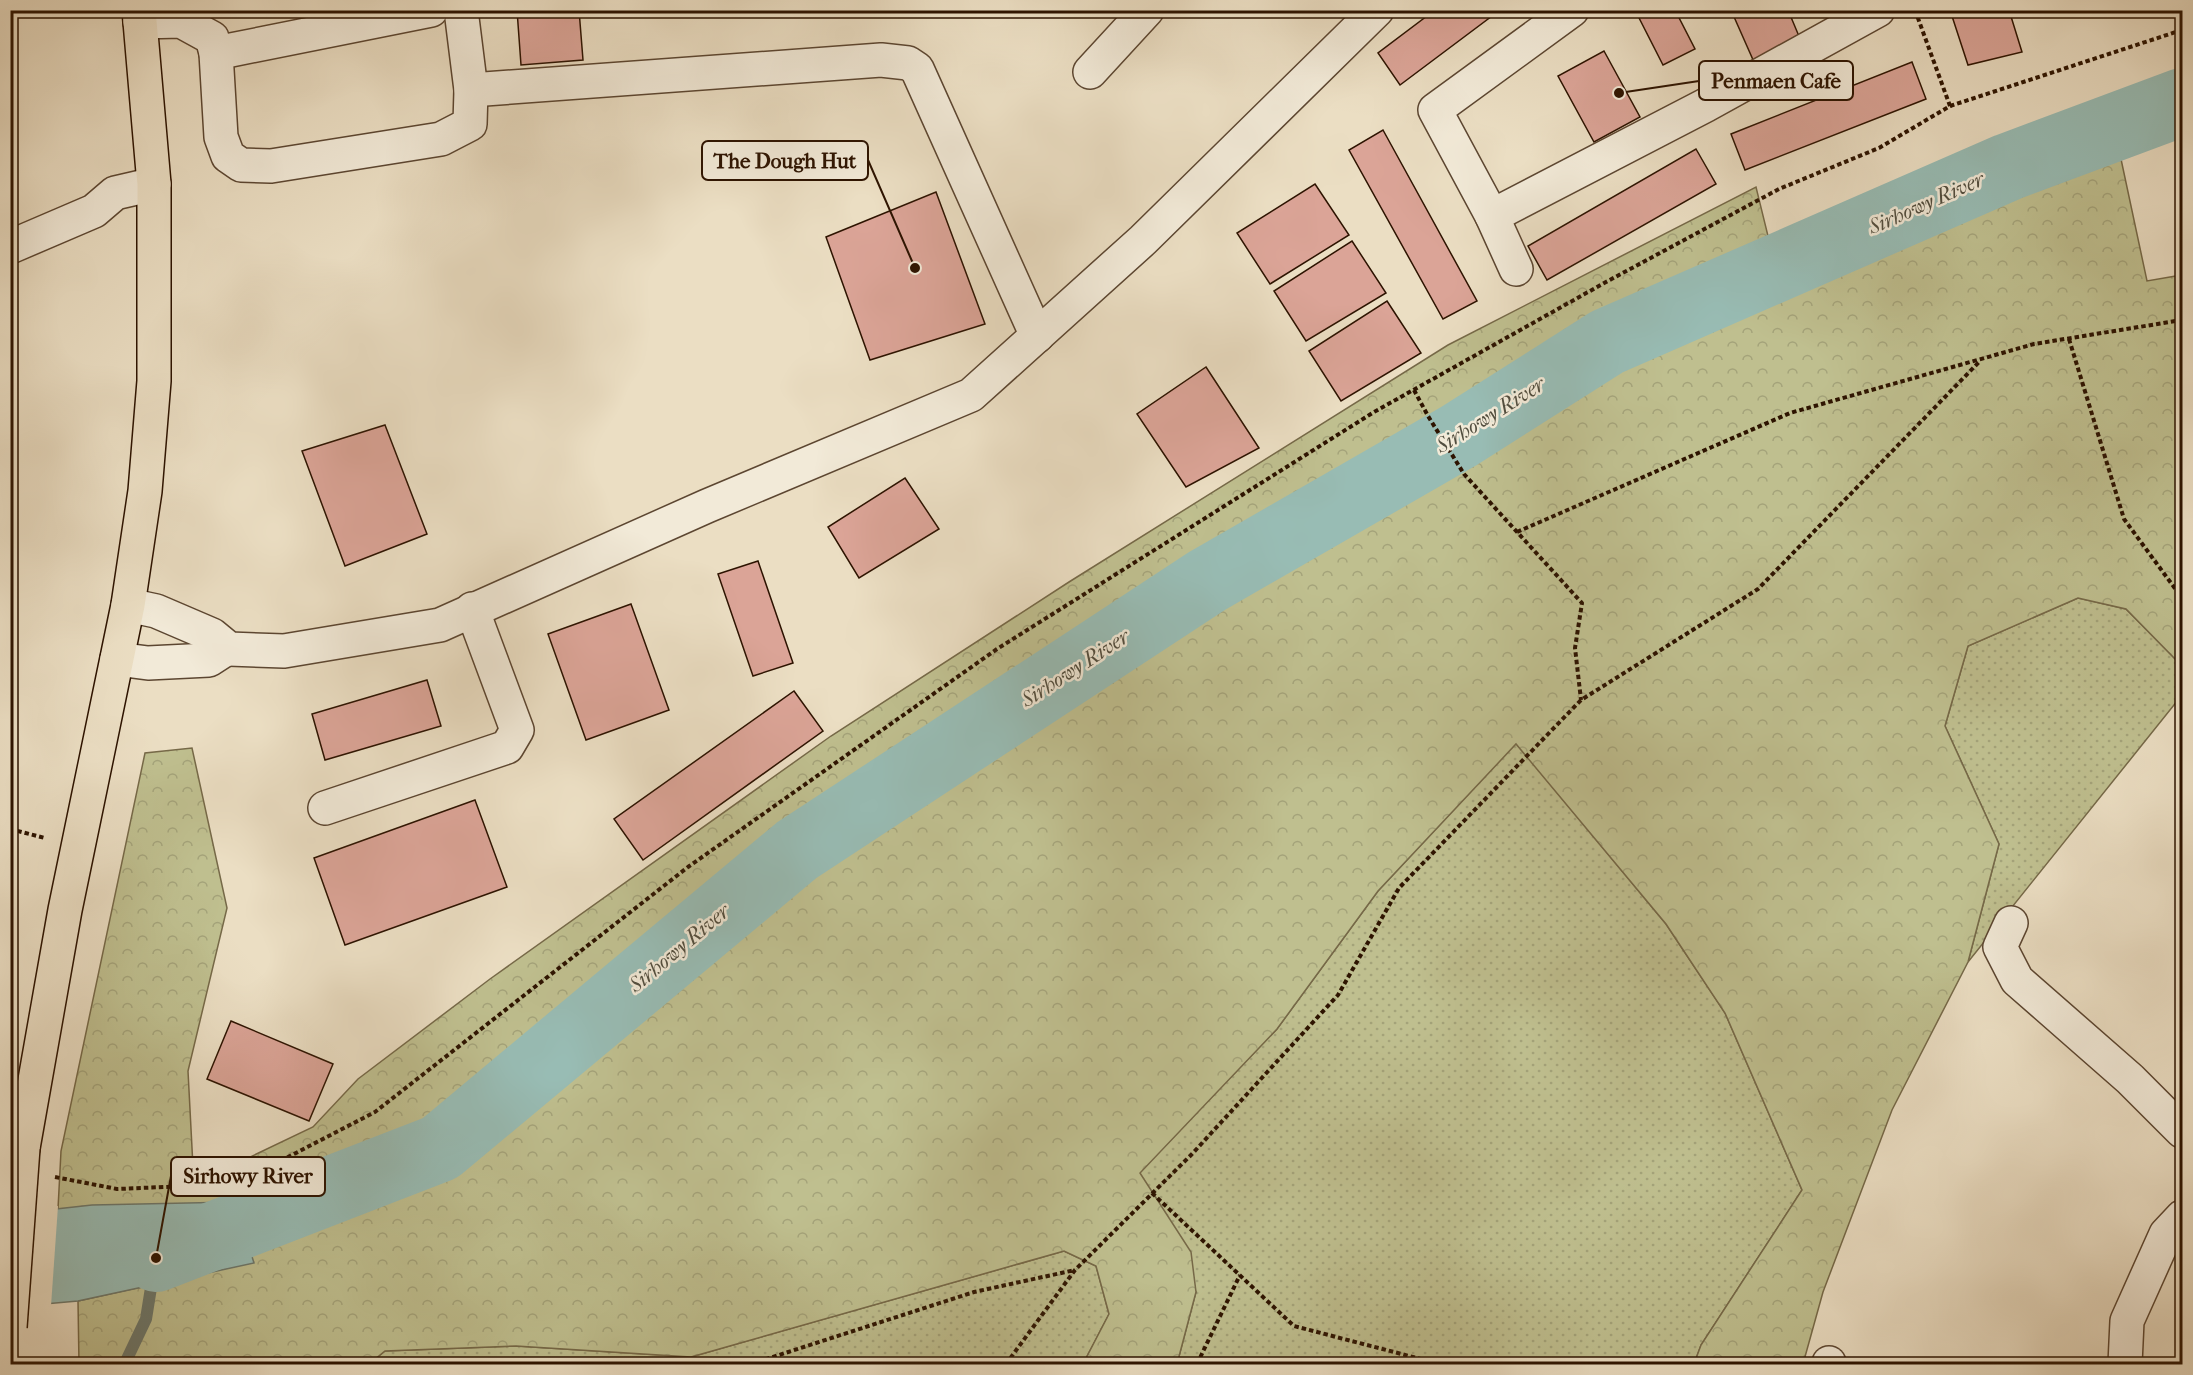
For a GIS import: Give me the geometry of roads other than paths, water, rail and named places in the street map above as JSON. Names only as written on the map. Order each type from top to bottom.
[{"type":"main road","points":[[10,1327],[23,1148],[65,910],[128,605],[145,491],[154,381],[154,184],[140,16]]},
{"type":"street","points":[[216,53],[431,10]]},
{"type":"street","points":[[140,16],[181,21],[212,38],[216,53],[221,137],[228,156],[241,165],[271,166],[441,139],[470,124],[471,90],[461,10]]},
{"type":"street","points":[[1090,72],[1147,10]]},
{"type":"street","points":[[117,658],[148,663],[209,660],[226,649],[284,651],[440,625],[707,506],[971,395],[1143,240],[1377,10]]},
{"type":"street","points":[[1516,269],[1492,216],[1435,110],[1572,10]]},
{"type":"street","points":[[1492,216],[1706,105],[1878,10]]},
{"type":"street","points":[[471,90],[881,60],[908,63],[917,69],[1037,336]]},
{"type":"street","points":[[10,247],[94,211],[115,193],[154,184]]},
{"type":"street","points":[[128,605],[156,611],[212,635],[226,649]]},
{"type":"street","points":[[325,808],[507,747],[517,730],[472,609]]},
{"type":"street","points":[[2011,922],[2000,947],[2017,980],[2130,1079],[2182,1131]]},
{"type":"street","points":[[2125,1365],[2127,1321],[2166,1234],[2182,1217]]},
{"type":"water","points":[[235,1202],[254,1263],[78,1301],[11,1307],[11,1214],[92,1205]]},
{"type":"waterway","name":"Sirhowy River","points":[[156,1258],[440,1148],[797,850],[1207,581],[1459,436],[1607,342],[2008,167],[2182,102]]},
{"type":"waterway","points":[[127,1364],[126,1361],[146,1319],[154,1269]]},
{"type":"place","name":"Penmaen Cafe","points":[[1619,93]]},
{"type":"place","name":"The Dough Hut","points":[[915,268]]},
{"type":"place","name":"Sirhowy River","points":[[156,1258]]}]
